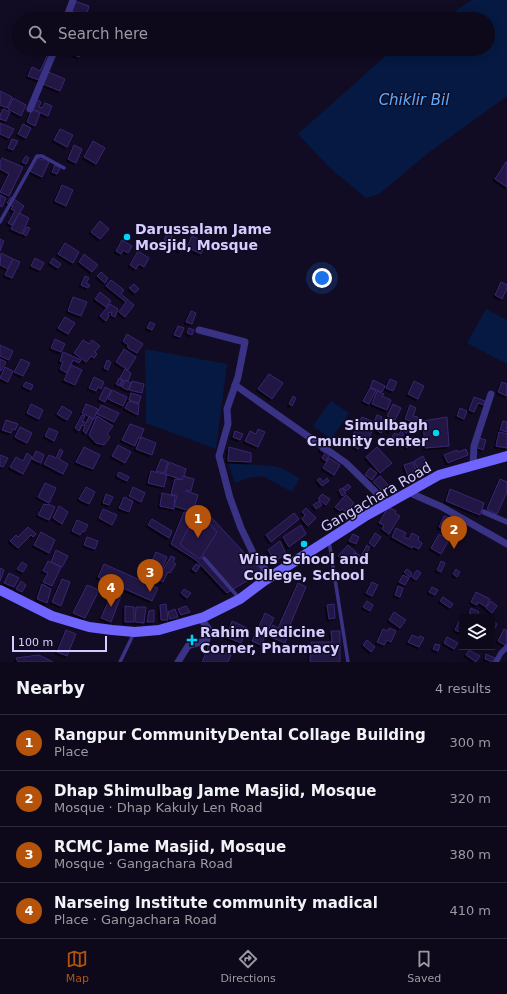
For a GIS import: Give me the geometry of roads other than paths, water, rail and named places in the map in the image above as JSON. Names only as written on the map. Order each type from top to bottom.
[{"type":"main road","name":"Gangachara Road","points":[[0,590],[52,616],[89,627],[135,632],[159,630],[200,618],[240,599],[271,577],[329,540],[439,475],[507,456]]},
{"type":"street","points":[[69,12],[73,0]]},
{"type":"street","points":[[30,109],[52,56]]},
{"type":"street","points":[[199,330],[245,342],[235,385],[227,408],[228,424],[219,456],[221,469],[241,528],[254,555],[271,577]]},
{"type":"street","points":[[235,385],[346,462],[388,504]]},
{"type":"street","points":[[473,465],[474,446],[491,394]]},
{"type":"street","points":[[408,492],[442,507],[507,544]]},
{"type":"street","points":[[484,512],[507,522]]},
{"type":"street","points":[[178,662],[188,646],[207,640],[208,628],[200,618]]},
{"type":"street","points":[[496,662],[501,653],[507,647]]},
{"type":"lane","points":[[0,222],[37,156],[42,156],[64,168]]},
{"type":"lane","points":[[329,540],[348,662]]},
{"type":"lane","points":[[204,558],[240,599]]},
{"type":"lane","points":[[120,662],[135,632]]},
{"type":"water","name":"Chiklir Bil","points":[[472,0],[507,0],[507,96],[427,154],[379,194],[366,198],[329,167],[298,134],[386,56],[495,56],[495,12],[454,12]]},
{"type":"water","points":[[486,309],[507,320],[507,364],[467,343]]},
{"type":"water","points":[[145,349],[227,364],[216,449],[146,423]]},
{"type":"water","points":[[331,401],[349,413],[331,439],[313,426]]},
{"type":"water","points":[[228,463],[273,466],[281,468],[300,478],[292,492],[263,476],[248,478],[235,483]]},
{"type":"place","name":"Darussalam Jame Mosjid, Mosque","points":[[127,237]]},
{"type":"place","name":"Simulbagh Cmunity center","points":[[436,433]]},
{"type":"place","name":"Rangpur CommunityDental Collage Building","points":[[198,538]]},
{"type":"place","name":"Wins School and College, School","points":[[304,544]]},
{"type":"place","name":"Dhap Shimulbag Jame Masjid, Mosque","points":[[454,549]]},
{"type":"place","name":"RCMC Jame Masjid, Mosque","points":[[150,592]]},
{"type":"place","name":"Narseing Institute community madical","points":[[111,607]]},
{"type":"place","name":"Rahim Medicine Corner, Pharmacy","points":[[192,640]]}]
